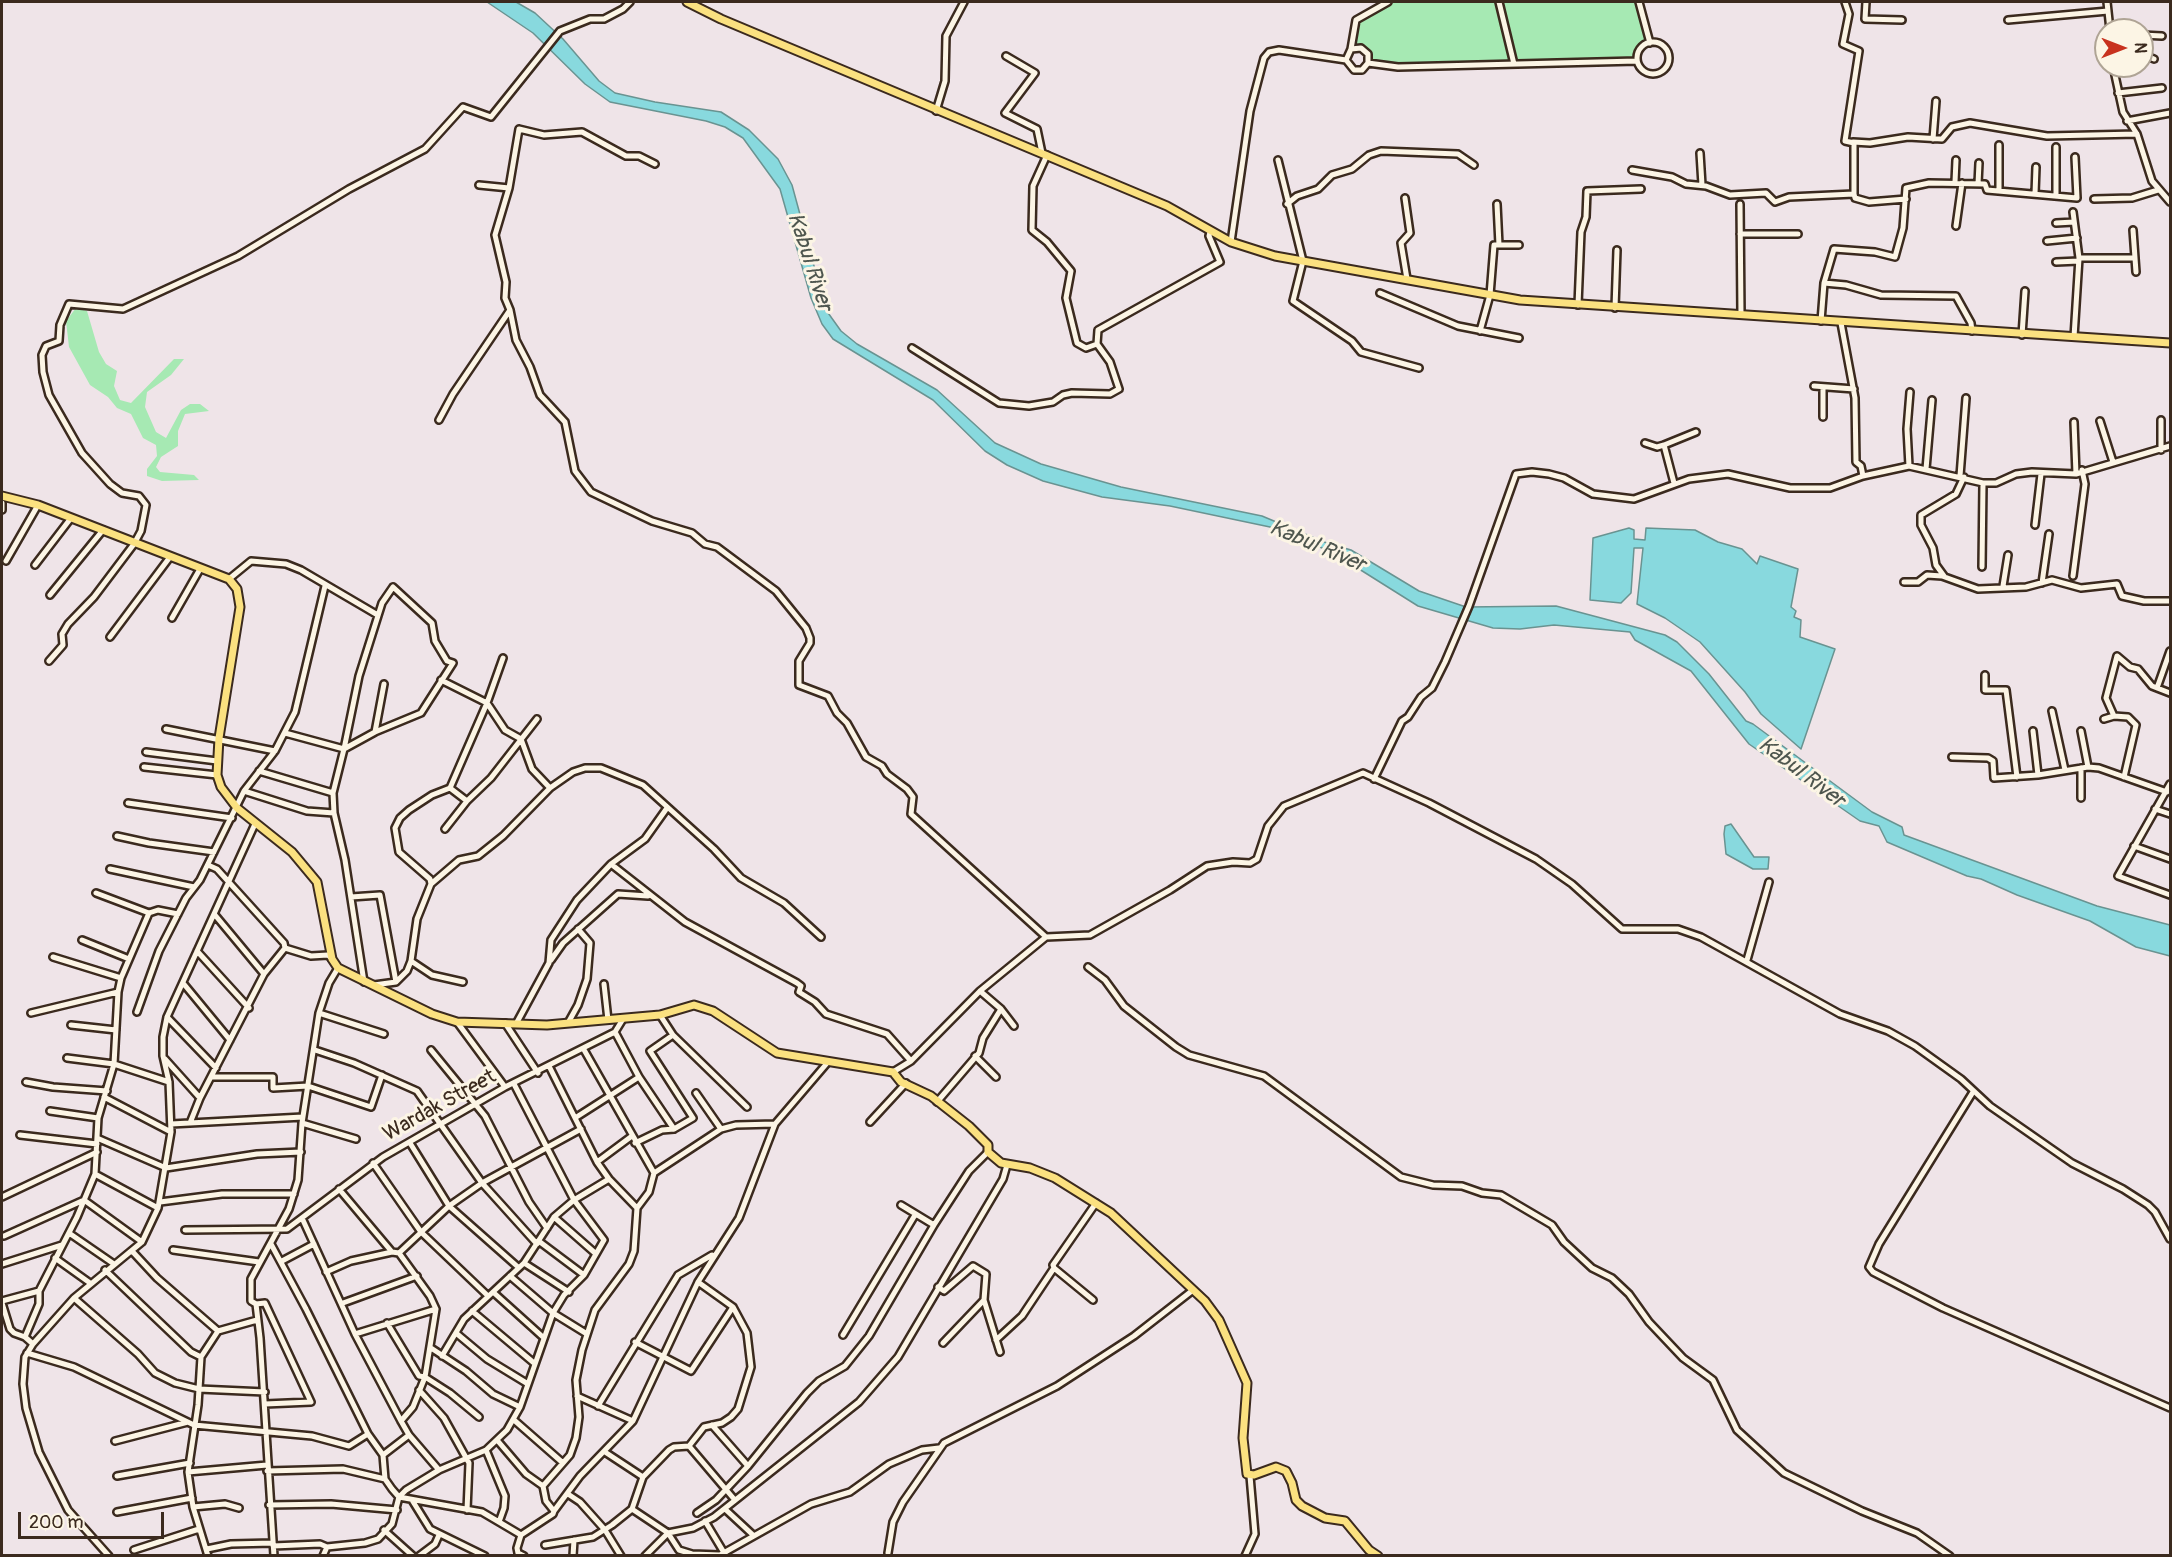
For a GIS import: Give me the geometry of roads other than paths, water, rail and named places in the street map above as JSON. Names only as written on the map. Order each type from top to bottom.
[{"type":"main road","points":[[687,2],[721,19],[936,111],[1045,154],[1167,207],[1231,242],[1275,256],[1490,295],[1578,305],[2170,343]]},
{"type":"main road","points":[[2,496],[38,505],[229,579],[237,589],[240,607],[219,738],[217,775],[221,787],[237,808],[292,852],[317,882],[332,960],[338,968],[368,984],[457,1023],[568,1023],[608,1020],[660,1015],[694,1005],[713,1011],[777,1053],[893,1072],[901,1082],[931,1096],[982,1138],[988,1145],[988,1152],[1007,1165],[1030,1168],[1055,1178],[1111,1213],[1193,1290],[1219,1320],[1247,1383],[1243,1438],[1247,1474],[1250,1476],[1276,1467],[1286,1471],[1296,1500],[1302,1506],[1325,1518],[1346,1521],[1364,1545],[1378,1556]]},
{"type":"street","points":[[49,662],[63,645],[62,634],[68,624],[94,597],[134,544],[141,531],[146,505],[139,496],[122,493],[110,484],[82,453],[49,395],[43,372],[42,355],[46,346],[59,341],[60,325],[69,304],[123,309],[238,256],[348,189],[425,148],[463,107],[491,117],[560,31],[590,19],[604,19],[623,9],[630,2]]},
{"type":"street","points":[[936,111],[945,81],[946,36],[964,2]]},
{"type":"street","points":[[1346,60],[1351,49],[1356,20],[1389,2]]},
{"type":"street","points":[[1499,2],[1514,64]]},
{"type":"street","points":[[1639,2],[1650,43]]},
{"type":"street","points":[[1845,2],[1849,14],[1843,44],[1859,51],[1845,141],[1870,143],[1908,137],[1942,139],[1952,127],[1970,123],[2047,136],[2137,134]]},
{"type":"street","points":[[1866,2],[1865,19],[1902,20]]},
{"type":"street","points":[[2107,2],[2109,18]]},
{"type":"street","points":[[2008,20],[2108,11]]},
{"type":"street","points":[[2154,36],[2162,36]]},
{"type":"street","points":[[1650,43],[1662,45],[1666,49],[1668,61],[1666,67],[1656,74],[1644,71],[1637,61],[1640,50],[1650,43]]},
{"type":"street","points":[[1351,49],[1365,50],[1368,63]]},
{"type":"street","points":[[1231,242],[1250,111],[1264,58],[1269,52],[1279,50],[1346,60]]},
{"type":"street","points":[[1006,56],[1035,73],[1005,113],[1037,129],[1045,154],[1033,186],[1032,230],[1047,242],[1071,272],[1066,298],[1077,343],[1086,348],[1097,344]]},
{"type":"street","points":[[1346,60],[1350,68],[1358,71],[1368,63],[1398,67],[1637,61]]},
{"type":"street","points":[[2115,78],[2127,121],[2137,134],[2152,182],[2170,202]]},
{"type":"street","points":[[2118,93],[2162,88]]},
{"type":"street","points":[[1933,139],[1936,101]]},
{"type":"street","points":[[2127,121],[2170,113]]},
{"type":"street","points":[[655,164],[639,156],[626,156],[582,132],[544,135],[519,129],[509,188],[495,235],[506,282],[505,298],[510,310],[513,332],[530,367],[540,395],[565,422],[575,471],[591,492],[652,521],[692,533],[705,544],[717,547],[776,591],[806,628],[810,638],[810,643],[799,662],[799,685],[828,696],[837,714],[847,723],[866,757],[882,766],[887,774],[913,797],[911,814],[1046,937]]},
{"type":"street","points":[[1853,142],[1855,198],[1869,202],[1906,199]]},
{"type":"street","points":[[1999,145],[1999,191]]},
{"type":"street","points":[[2056,147],[2056,196]]},
{"type":"street","points":[[1287,204],[1297,196],[1318,189],[1332,175],[1352,169],[1369,155],[1381,151],[1458,154],[1474,165]]},
{"type":"street","points":[[1700,153],[1702,185]]},
{"type":"street","points":[[1821,321],[1824,283],[1833,249],[1864,250],[1895,257],[1903,228],[1906,188],[1958,183],[1984,184],[1986,189],[1999,191],[2078,197],[2076,157]]},
{"type":"street","points":[[1278,160],[1287,204],[1303,261],[1293,298],[1294,303],[1352,341],[1360,352],[1419,368]]},
{"type":"street","points":[[1956,160],[1958,183],[1956,226]]},
{"type":"street","points":[[1978,184],[1979,163]]},
{"type":"street","points":[[2035,194],[2036,166]]},
{"type":"street","points":[[1632,170],[1672,177],[1686,184],[1702,185],[1730,195],[1766,193],[1775,202],[1789,197],[1854,194]]},
{"type":"street","points":[[479,185],[509,188]]},
{"type":"street","points":[[1578,305],[1581,232],[1586,217],[1587,191],[1641,189]]},
{"type":"street","points":[[2094,199],[2132,198],[2158,190]]},
{"type":"street","points":[[1406,198],[1410,233],[1401,243],[1407,279]]},
{"type":"street","points":[[1497,204],[1499,244]]},
{"type":"street","points":[[1740,204],[1741,315]]},
{"type":"street","points":[[2073,212],[2079,259],[2074,337]]},
{"type":"street","points":[[2056,223],[2074,222]]},
{"type":"street","points":[[2133,230],[2136,272]]},
{"type":"street","points":[[912,348],[999,403],[1029,406],[1053,402],[1063,395],[1110,394],[1119,389],[1110,362],[1097,344],[1098,330],[1220,262],[1209,236],[1210,232]]},
{"type":"street","points":[[1740,234],[1798,234]]},
{"type":"street","points":[[2047,241],[2077,238]]},
{"type":"street","points":[[1480,332],[1490,295],[1493,247],[1499,244],[1519,245]]},
{"type":"street","points":[[1615,308],[1617,250]]},
{"type":"street","points":[[2056,262],[2079,259],[2135,258]]},
{"type":"street","points":[[1824,283],[1846,285],[1881,295],[1956,296],[1971,323],[1972,332]]},
{"type":"street","points":[[2022,335],[2025,291]]},
{"type":"street","points":[[1380,293],[1458,326],[1519,338]]},
{"type":"street","points":[[439,420],[453,394],[510,310]]},
{"type":"street","points":[[1841,322],[1854,389],[1856,462],[1861,466],[1863,476]]},
{"type":"street","points":[[1814,386],[1854,389]]},
{"type":"street","points":[[1823,387],[1823,417]]},
{"type":"street","points":[[1909,466],[1906,446],[1910,392]]},
{"type":"street","points":[[1944,576],[1936,565],[1933,548],[1921,525],[1921,515],[1956,494],[1962,477],[1966,398]]},
{"type":"street","points":[[1926,470],[1932,400]]},
{"type":"street","points":[[2161,420],[2161,450]]},
{"type":"street","points":[[2100,421],[2113,462]]},
{"type":"street","points":[[2073,576],[2085,484],[2079,472],[2074,422]]},
{"type":"street","points":[[1645,443],[1658,447],[1696,432]]},
{"type":"street","points":[[1664,445],[1674,483]]},
{"type":"street","points":[[1374,779],[1402,721],[1408,717],[1421,697],[1432,688],[1470,604],[1515,477],[1532,472],[1549,474],[1564,478],[1593,494],[1626,500],[1642,497],[1674,483],[1728,474],[1790,488],[1830,488],[1863,476],[1909,466],[1983,483],[1996,483],[2016,474],[2079,472],[2170,446]]},
{"type":"street","points":[[2035,525],[2041,474]]},
{"type":"street","points":[[1982,567],[1983,483]]},
{"type":"street","points":[[2,503],[2,510]]},
{"type":"street","points":[[6,561],[38,505]]},
{"type":"street","points":[[34,565],[71,518]]},
{"type":"street","points":[[50,595],[103,530]]},
{"type":"street","points":[[2042,583],[2049,534]]},
{"type":"street","points":[[2003,586],[2008,555]]},
{"type":"street","points":[[110,637],[170,558]]},
{"type":"street","points":[[229,579],[251,561],[286,564],[301,570],[376,614]]},
{"type":"street","points":[[172,618],[200,569]]},
{"type":"street","points":[[1904,582],[1918,582],[1927,575],[1944,576],[1978,589],[2003,586],[2026,587],[2052,580],[2081,588],[2117,584],[2122,596],[2144,601],[2170,601]]},
{"type":"street","points":[[138,1012],[159,951],[178,914],[214,852],[244,791],[275,751],[295,712],[325,586]]},
{"type":"street","points":[[285,733],[344,749],[375,732],[421,713],[453,663],[447,661],[435,641],[432,623],[393,587],[376,614],[359,676],[344,749],[333,793],[334,813],[368,984],[396,982],[407,971],[411,961],[417,919],[431,884],[459,860],[478,856],[503,836],[550,788],[573,772],[585,768],[601,768],[643,785],[714,849],[741,878],[784,903],[821,937]]},
{"type":"street","points":[[2157,688],[2170,651]]},
{"type":"street","points":[[2114,716],[2106,698],[2117,656],[2130,667],[2138,669],[2157,688],[2170,693]]},
{"type":"street","points":[[431,884],[430,879],[399,852],[395,828],[400,818],[416,805],[450,788],[487,703],[503,658]]},
{"type":"street","points":[[1985,675],[1985,690],[2006,690],[2017,777]]},
{"type":"street","points":[[441,680],[487,703],[505,730],[520,739],[532,770],[550,788]]},
{"type":"street","points":[[375,732],[384,684]]},
{"type":"street","points":[[2052,711],[2065,770]]},
{"type":"street","points":[[2104,719],[2114,716],[2128,717],[2136,725],[2124,777]]},
{"type":"street","points":[[445,829],[467,801],[491,778],[537,719]]},
{"type":"street","points":[[166,729],[275,751]]},
{"type":"street","points":[[2032,730],[2038,775]]},
{"type":"street","points":[[2081,731],[2088,767]]},
{"type":"street","points":[[146,752],[217,760]]},
{"type":"street","points":[[1952,757],[1988,758],[1993,762],[1994,778],[2038,775],[2088,767],[2167,792]]},
{"type":"street","points":[[144,767],[217,775]]},
{"type":"street","points":[[2081,768],[2081,798]]},
{"type":"street","points":[[259,771],[333,793]]},
{"type":"street","points":[[893,1072],[912,1061],[980,991],[1046,937],[1090,935],[1170,890],[1207,866],[1233,862],[1250,863],[1257,859],[1268,826],[1284,806],[1358,774],[1367,774],[1429,803],[1536,859],[1572,884],[1622,929],[1669,929],[1690,932],[1747,960],[1840,1014],[1888,1030],[1961,1079],[1973,1092],[2072,1163],[2123,1189],[2148,1205],[2155,1212],[2170,1239]]},
{"type":"street","points":[[2170,784],[2167,792],[2154,808],[2118,876],[2170,895]]},
{"type":"street","points":[[450,788],[467,801]]},
{"type":"street","points":[[244,791],[307,811],[334,813]]},
{"type":"street","points":[[128,803],[232,818]]},
{"type":"street","points":[[549,963],[551,940],[577,900],[611,864],[645,839],[667,808]]},
{"type":"street","points":[[2154,808],[2170,814]]},
{"type":"street","points":[[109,1556],[68,1510],[39,1452],[26,1408],[23,1384],[27,1353],[74,1298],[105,1270],[142,1242],[159,1205],[171,1132],[169,1082],[163,1056],[163,1037],[167,1017],[255,824]]},
{"type":"street","points":[[117,836],[214,852]]},
{"type":"street","points":[[2134,846],[2170,859]]},
{"type":"street","points":[[611,864],[650,897],[685,922],[797,983],[801,986],[800,992],[825,1014],[886,1034],[912,1061]]},
{"type":"street","points":[[207,865],[217,869],[284,943],[285,948]]},
{"type":"street","points":[[111,869],[194,887]]},
{"type":"street","points":[[1747,960],[1769,882]]},
{"type":"street","points":[[96,893],[149,913],[158,910],[178,914]]},
{"type":"street","points":[[516,1024],[549,963],[563,943],[618,894],[650,897]]},
{"type":"street","points":[[351,897],[380,895],[396,982]]},
{"type":"street","points":[[26,1336],[39,1304],[39,1291],[69,1233],[95,1174],[98,1118],[114,1064],[118,992],[121,978],[149,913]]},
{"type":"street","points":[[215,915],[264,974]]},
{"type":"street","points":[[568,1023],[579,1005],[588,969],[590,943],[578,929]]},
{"type":"street","points":[[82,940],[129,959]]},
{"type":"street","points":[[285,948],[311,956],[328,955],[332,960]]},
{"type":"street","points":[[190,1123],[200,1098],[249,1008],[264,974],[285,948]]},
{"type":"street","points":[[197,951],[249,1008]]},
{"type":"street","points":[[53,957],[121,978]]},
{"type":"street","points":[[411,961],[432,975],[463,982]]},
{"type":"street","points":[[1088,967],[1105,980],[1124,1006],[1176,1047],[1190,1055],[1264,1076],[1401,1177],[1433,1185],[1462,1186],[1501,1196],[1552,1226],[1564,1242],[1592,1268],[1612,1278],[1629,1294],[1650,1322],[1683,1358],[1713,1380],[1737,1430],[1784,1473],[1862,1511],[1917,1533],[1950,1556]]},
{"type":"street","points":[[266,1404],[311,1402],[265,1303],[256,1304],[251,1301],[250,1279],[290,1209],[301,1152],[303,1120],[319,1013],[329,983],[338,968]]},
{"type":"street","points":[[183,983],[230,1040]]},
{"type":"street","points":[[604,984],[608,1020]]},
{"type":"street","points":[[980,991],[1001,1009],[1014,1026]]},
{"type":"street","points":[[31,1013],[118,992]]},
{"type":"street","points":[[937,1102],[975,1056],[1001,1009]]},
{"type":"street","points":[[319,1013],[384,1034]]},
{"type":"street","points":[[660,1015],[674,1035],[747,1107]]},
{"type":"street","points":[[167,1017],[216,1068]]},
{"type":"street","points":[[623,1018],[615,1032],[639,1077],[674,1129]]},
{"type":"street","points":[[457,1023],[505,1087]]},
{"type":"street","points":[[505,1023],[538,1073]]},
{"type":"street","points":[[71,1025],[116,1030]]},
{"type":"street","name":"Wardak Street","points":[[278,1230],[287,1229],[374,1163],[505,1087],[538,1073],[615,1032]]},
{"type":"street","points":[[635,1143],[662,1130],[674,1129],[693,1118],[650,1051],[674,1035]]},
{"type":"street","points":[[582,1048],[654,1173]]},
{"type":"street","points":[[315,1050],[417,1091],[482,1183],[538,1243],[584,1275]]},
{"type":"street","points":[[431,1050],[485,1116],[512,1165],[528,1202],[547,1228]]},
{"type":"street","points":[[163,1056],[200,1098]]},
{"type":"street","points":[[975,1056],[996,1077]]},
{"type":"street","points":[[67,1058],[114,1064],[169,1082]]},
{"type":"street","points":[[524,1556],[518,1553],[517,1548],[521,1535],[538,1527],[554,1511],[580,1476],[633,1420],[698,1282],[713,1255],[739,1218],[775,1124],[828,1062]]},
{"type":"street","points":[[549,1066],[597,1162],[609,1179],[637,1208]]},
{"type":"street","points":[[212,1077],[273,1077],[273,1088],[308,1086],[371,1107],[382,1075]]},
{"type":"street","points":[[575,1118],[639,1077]]},
{"type":"street","points":[[26,1082],[53,1088],[107,1090]]},
{"type":"street","points":[[870,1122],[906,1083]]},
{"type":"street","points":[[257,1320],[218,1331],[201,1357],[199,1389],[191,1424],[188,1472],[193,1507],[207,1552],[231,1544],[321,1544],[327,1547],[365,1543],[378,1539],[392,1524],[399,1497],[439,1470],[486,1450],[514,1420],[553,1313],[584,1275],[604,1239],[574,1200],[545,1148],[514,1084]]},
{"type":"street","points":[[696,1092],[721,1129]]},
{"type":"street","points":[[1973,1092],[1879,1244],[1869,1267],[1873,1272],[1943,1308],[2170,1408]]},
{"type":"street","points":[[104,1097],[171,1132]]},
{"type":"street","points":[[50,1111],[98,1118]]},
{"type":"street","points":[[171,1124],[303,1120],[356,1139]]},
{"type":"street","points":[[543,1486],[570,1455],[576,1438],[579,1417],[576,1380],[587,1334],[595,1310],[629,1264],[634,1251],[637,1208],[649,1191],[654,1173],[721,1129],[736,1125],[775,1124]]},
{"type":"street","points":[[326,1272],[351,1261],[395,1252],[421,1232],[448,1206],[482,1183],[581,1128]]},
{"type":"street","points":[[20,1136],[97,1141],[166,1168],[257,1154],[301,1152]]},
{"type":"street","points":[[597,1162],[632,1136]]},
{"type":"street","points":[[410,1143],[448,1206],[521,1265],[568,1292]]},
{"type":"street","points":[[2,1197],[97,1152]]},
{"type":"street","points":[[697,1513],[725,1490],[748,1466],[819,1381],[845,1366],[869,1336],[969,1171],[988,1152]]},
{"type":"street","points":[[374,1163],[421,1232],[490,1294],[544,1338]]},
{"type":"street","points":[[645,1556],[668,1533],[693,1528],[725,1509],[734,1499],[817,1438],[859,1402],[898,1357],[1003,1179],[1007,1165]]},
{"type":"street","points":[[95,1174],[159,1205],[222,1194],[294,1194]]},
{"type":"street","points":[[442,1356],[472,1311],[521,1265],[554,1217],[574,1200],[609,1179]]},
{"type":"street","points":[[339,1189],[417,1276],[436,1309],[425,1377],[413,1407],[400,1420]]},
{"type":"street","points":[[4,1236],[84,1200]]},
{"type":"street","points":[[84,1200],[142,1242]]},
{"type":"street","points":[[996,1340],[1022,1316],[1054,1269],[1053,1265],[1096,1203]]},
{"type":"street","points":[[901,1205],[934,1226]]},
{"type":"street","points":[[843,1335],[915,1215]]},
{"type":"street","points":[[554,1217],[595,1253]]},
{"type":"street","points":[[302,1218],[326,1272],[343,1303],[355,1334],[400,1420],[409,1436],[439,1470]]},
{"type":"street","points":[[185,1230],[278,1230]]},
{"type":"street","points":[[69,1233],[114,1264]]},
{"type":"street","points":[[271,1244],[282,1261],[368,1434],[383,1455],[385,1479],[399,1497],[433,1501],[482,1512],[521,1535]]},
{"type":"street","points":[[282,1261],[314,1244]]},
{"type":"street","points":[[2,1264],[62,1245]]},
{"type":"street","points":[[173,1250],[259,1262]]},
{"type":"street","points":[[132,1251],[157,1278],[218,1331]]},
{"type":"street","points":[[598,1406],[678,1275],[713,1255]]},
{"type":"street","points":[[55,1258],[90,1283]]},
{"type":"street","points":[[939,1287],[944,1291],[973,1266],[986,1274],[984,1300],[1000,1352]]},
{"type":"street","points":[[1054,1269],[1093,1300]]},
{"type":"street","points":[[105,1270],[191,1352],[201,1357]]},
{"type":"street","points":[[343,1303],[417,1276]]},
{"type":"street","points":[[510,1276],[553,1313],[587,1334]]},
{"type":"street","points":[[545,1545],[593,1537],[604,1530],[632,1509],[643,1477],[669,1450],[674,1447],[689,1446],[705,1427],[732,1417],[738,1409],[751,1367],[747,1333],[733,1307],[698,1282]]},
{"type":"street","points":[[888,1553],[893,1522],[944,1443],[1057,1386],[1134,1336],[1193,1290]]},
{"type":"street","points":[[33,1344],[26,1336],[14,1333],[10,1329],[2,1302],[39,1291]]},
{"type":"street","points":[[74,1298],[138,1354],[155,1373],[175,1383],[199,1389],[265,1392]]},
{"type":"street","points":[[943,1343],[984,1300]]},
{"type":"street","points":[[256,1304],[266,1404],[267,1468],[274,1556]]},
{"type":"street","points":[[635,1342],[691,1371],[733,1307]]},
{"type":"street","points":[[355,1334],[436,1309]]},
{"type":"street","points":[[472,1311],[534,1363]]},
{"type":"street","points":[[387,1323],[418,1376],[425,1377],[478,1417]]},
{"type":"street","points":[[456,1333],[487,1359],[528,1384]]},
{"type":"street","points":[[431,1348],[466,1371],[493,1394],[520,1407]]},
{"type":"street","points":[[27,1353],[74,1367],[191,1424],[312,1436],[349,1446],[368,1434]]},
{"type":"street","points":[[419,1390],[444,1418],[469,1463],[467,1510]]},
{"type":"street","points":[[577,1396],[633,1420]]},
{"type":"street","points":[[514,1420],[563,1463]]},
{"type":"street","points":[[115,1441],[191,1424]]},
{"type":"street","points":[[712,1425],[748,1466]]},
{"type":"street","points":[[383,1455],[409,1436]]},
{"type":"street","points":[[496,1440],[526,1474],[543,1486],[546,1501],[554,1511]]},
{"type":"street","points":[[689,1446],[734,1499]]},
{"type":"street","points":[[632,1509],[668,1533],[679,1550],[692,1554],[726,1555],[753,1535],[811,1504],[850,1492],[896,1461],[922,1450],[939,1448]]},
{"type":"street","points":[[486,1450],[504,1496],[504,1508],[499,1522]]},
{"type":"street","points":[[605,1452],[643,1477]]},
{"type":"street","points":[[117,1476],[190,1463]]},
{"type":"street","points":[[188,1472],[267,1468],[343,1469],[385,1479]]},
{"type":"street","points":[[1245,1556],[1255,1534],[1250,1476]]},
{"type":"street","points":[[568,1494],[580,1502],[604,1530],[621,1556]]},
{"type":"street","points":[[117,1512],[192,1498]]},
{"type":"street","points":[[412,1500],[430,1529],[485,1556]]},
{"type":"street","points":[[193,1507],[225,1504],[239,1508]]},
{"type":"street","points":[[269,1505],[331,1504],[397,1510]]},
{"type":"street","points":[[725,1509],[753,1535]]},
{"type":"street","points":[[705,1521],[726,1555]]},
{"type":"street","points":[[134,1550],[200,1529]]},
{"type":"street","points":[[384,1530],[413,1556]]},
{"type":"street","points":[[419,1556],[435,1544],[439,1535]]},
{"type":"street","points":[[573,1556],[574,1540]]},
{"type":"street","points":[[324,1556],[327,1547]]},
{"type":"water","name":"Kabul River","points":[[487,2],[516,2],[535,13],[563,39],[599,81],[615,93],[655,102],[721,112],[749,130],[778,159],[792,185],[826,310],[841,331],[857,344],[937,390],[995,443],[1041,464],[1121,487],[1262,516],[1324,542],[1351,550],[1419,591],[1466,607],[1556,606],[1665,635],[1677,642],[1709,674],[1746,721],[1872,812],[1902,827],[1904,835],[2097,906],[2170,925],[2170,956],[2136,947],[2090,921],[2017,895],[1981,879],[1967,876],[1887,842],[1879,826],[1860,821],[1749,744],[1691,671],[1635,640],[1630,632],[1554,625],[1520,629],[1493,628],[1418,606],[1332,552],[1270,527],[1170,506],[1102,497],[1043,481],[1007,465],[985,451],[933,400],[833,339],[822,324],[811,298],[780,189],[743,138],[725,127],[706,121],[610,102],[585,84],[533,33]]},
{"type":"water","points":[[1629,528],[1634,530],[1634,539],[1645,540],[1646,528],[1695,530],[1718,542],[1742,549],[1757,564],[1760,556],[1798,569],[1791,607],[1796,611],[1794,617],[1801,620],[1800,637],[1835,649],[1801,749],[1761,714],[1745,692],[1700,642],[1665,618],[1637,604],[1643,548],[1634,548],[1631,593],[1621,603],[1590,600],[1593,538]]},
{"type":"water","points":[[1731,824],[1754,857],[1769,857],[1768,869],[1753,869],[1726,854],[1725,826]]}]
